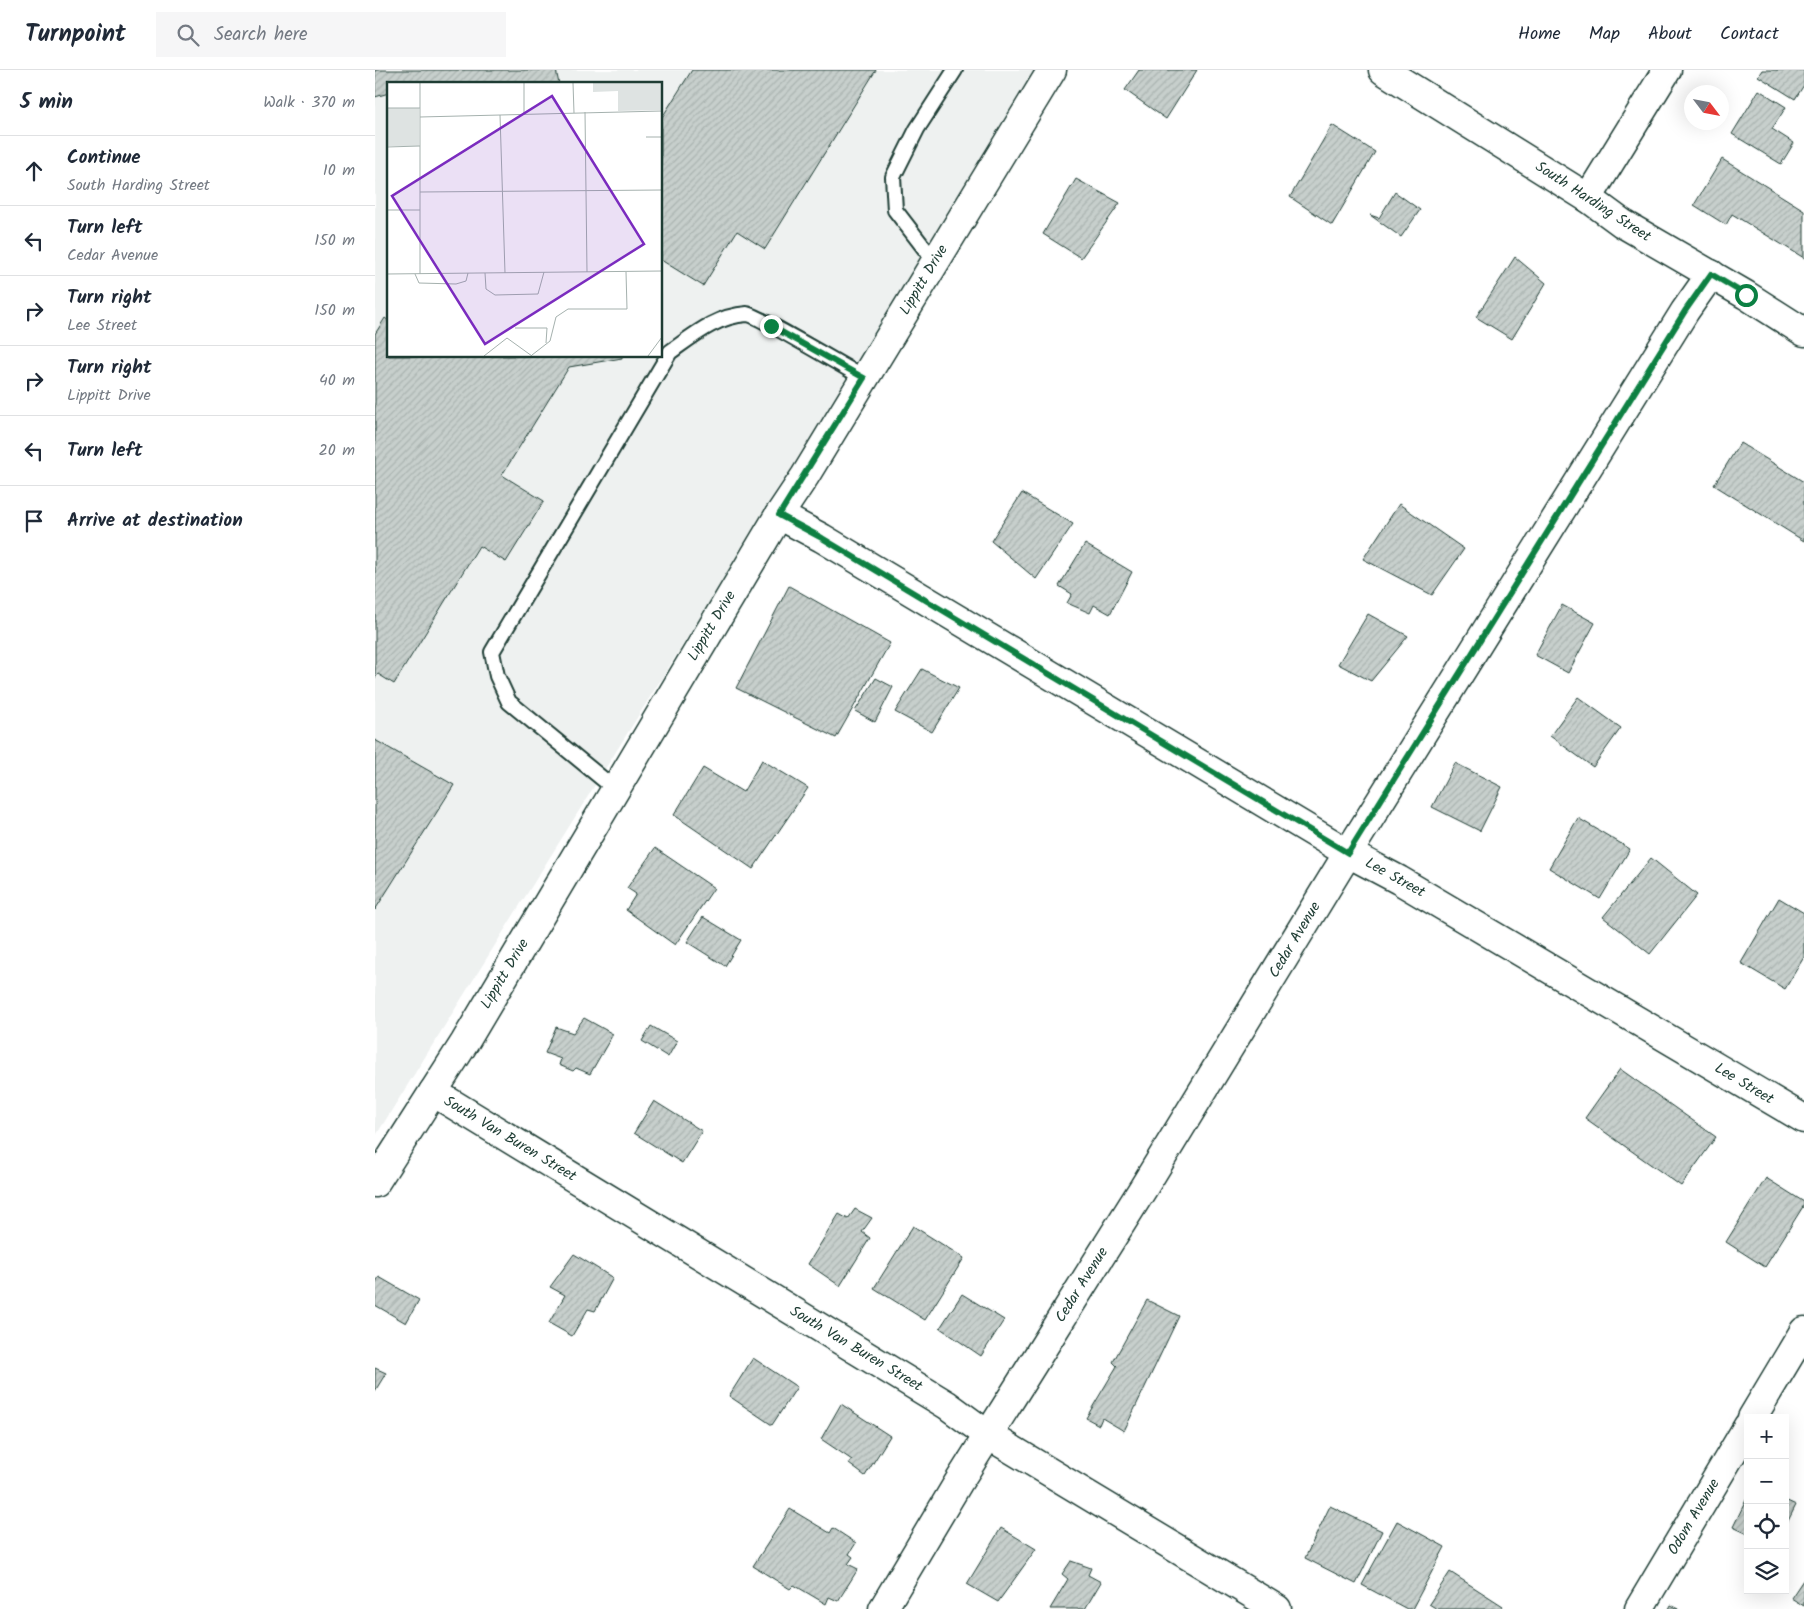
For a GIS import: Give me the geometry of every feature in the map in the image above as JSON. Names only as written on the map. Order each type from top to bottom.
[{"type":"street","name":"Lippitt Drive","points":[[375,1183],[465,1042],[779,515],[1053,70]]},
{"type":"street","name":"South Harding Street","points":[[1383,70],[1588,198],[1622,223],[1711,274],[1804,332]]},
{"type":"street","points":[[1588,198],[1667,70]]},
{"type":"street","name":"Cedar Avenue","points":[[883,1609],[958,1483],[1144,1187],[1348,853],[1679,319],[1711,274]]},
{"type":"street","name":"Lee Street","points":[[779,515],[822,538],[1348,853],[1408,885],[1804,1119]]},
{"type":"street","name":"South Van Buren Street","points":[[433,1092],[947,1405],[988,1435],[1277,1609]]},
{"type":"street","points":[[1754,1414],[1802,1337]]},
{"type":"street","name":"Odom Avenue","points":[[1639,1609],[1744,1433]]},
{"type":"lane","points":[[935,262],[895,210],[893,177],[917,129],[955,70]]},
{"type":"lane","points":[[615,789],[509,702],[497,676],[492,652],[669,352],[702,329],[723,318],[750,314],[864,378]]},
{"type":"shaded area","points":[[375,70],[1042,70],[375,1137]]},
{"type":"building","points":[[375,70],[556,70],[559,82],[387,82],[387,94],[375,97]]},
{"type":"building","points":[[692,70],[876,70],[765,249],[737,231],[703,286],[663,261],[663,116]]},
{"type":"building","points":[[1139,70],[1197,70],[1166,119],[1125,90]]},
{"type":"building","points":[[1762,70],[1804,70],[1804,85],[1795,99],[1758,76]]},
{"type":"building","points":[[1759,90],[1786,107],[1772,129],[1794,143],[1781,164],[1732,134]]},
{"type":"building","points":[[1332,125],[1375,152],[1332,225],[1290,197]]},
{"type":"building","points":[[1722,159],[1804,210],[1804,258],[1732,214],[1726,225],[1694,205]]},
{"type":"building","points":[[1076,179],[1120,203],[1081,258],[1043,234]]},
{"type":"building","points":[[1395,192],[1420,210],[1401,237],[1370,215],[1379,218]]},
{"type":"building","points":[[1515,257],[1546,283],[1512,339],[1476,317]]},
{"type":"building","points":[[385,318],[387,320],[387,358],[622,358],[569,367],[502,475],[544,501],[506,562],[479,546],[394,684],[378,674],[375,678],[375,334]]},
{"type":"building","points":[[1740,443],[1804,482],[1804,541],[1714,485]]},
{"type":"building","points":[[1022,493],[1073,524],[1036,579],[991,541]]},
{"type":"building","points":[[1399,504],[1464,549],[1432,595],[1363,559]]},
{"type":"building","points":[[1085,544],[1132,572],[1110,614],[1094,605],[1090,613],[1067,603],[1072,594],[1059,586]]},
{"type":"building","points":[[789,586],[890,643],[836,738],[736,688]]},
{"type":"building","points":[[1562,605],[1595,623],[1568,673],[1535,655]]},
{"type":"building","points":[[1368,614],[1408,636],[1371,681],[1338,664]]},
{"type":"building","points":[[922,669],[959,688],[932,732],[895,712]]},
{"type":"building","points":[[876,678],[893,687],[875,722],[855,711]]},
{"type":"building","points":[[1578,697],[1621,728],[1593,767],[1550,736]]},
{"type":"building","points":[[375,740],[454,785],[375,910]]},
{"type":"building","points":[[762,760],[808,788],[753,869],[674,815],[703,768],[743,792]]},
{"type":"building","points":[[1455,763],[1502,787],[1480,831],[1432,807]]},
{"type":"building","points":[[1578,818],[1630,849],[1600,899],[1549,868]]},
{"type":"building","points":[[655,848],[714,888],[675,945],[626,910],[636,894],[627,888]]},
{"type":"building","points":[[1651,858],[1697,895],[1650,954],[1603,917]]},
{"type":"building","points":[[1779,898],[1804,913],[1804,957],[1785,989],[1741,963]]},
{"type":"building","points":[[703,917],[741,940],[725,966],[687,942]]},
{"type":"building","points":[[584,1018],[613,1034],[590,1074],[576,1068],[573,1071],[559,1065],[561,1059],[545,1053],[556,1027],[573,1033]]},
{"type":"building","points":[[651,1026],[677,1041],[668,1057],[642,1041]]},
{"type":"building","points":[[1620,1069],[1716,1137],[1681,1186],[1585,1118]]},
{"type":"building","points":[[654,1101],[702,1131],[682,1163],[634,1133]]},
{"type":"building","points":[[1766,1178],[1804,1202],[1804,1205],[1765,1267],[1726,1242]]},
{"type":"building","points":[[855,1209],[872,1218],[862,1232],[870,1238],[840,1286],[808,1264],[839,1214],[848,1219]]},
{"type":"building","points":[[913,1226],[964,1258],[925,1320],[874,1288]]},
{"type":"building","points":[[574,1254],[613,1278],[595,1311],[588,1309],[572,1336],[549,1323],[565,1295],[550,1287]]},
{"type":"building","points":[[379,1277],[419,1300],[406,1323],[375,1305],[375,1284]]},
{"type":"building","points":[[962,1294],[1004,1320],[981,1356],[940,1328]]},
{"type":"building","points":[[1147,1300],[1179,1316],[1124,1431],[1102,1418],[1099,1425],[1086,1418],[1117,1366],[1113,1362]]},
{"type":"building","points":[[753,1358],[797,1387],[772,1425],[729,1396]]},
{"type":"building","points":[[375,1368],[386,1373],[375,1391]]},
{"type":"building","points":[[841,1404],[890,1436],[865,1476],[849,1464],[852,1460],[821,1439]]},
{"type":"building","points":[[1789,1502],[1796,1505],[1789,1519]]},
{"type":"building","points":[[1744,1504],[1744,1532],[1733,1527]]},
{"type":"building","points":[[1330,1506],[1382,1531],[1356,1584],[1305,1558]]},
{"type":"building","points":[[790,1509],[830,1533],[833,1528],[856,1543],[849,1554],[853,1557],[848,1564],[858,1569],[838,1601],[829,1597],[826,1604],[794,1585],[790,1589],[753,1566]]},
{"type":"building","points":[[1397,1521],[1445,1547],[1412,1609],[1407,1609],[1362,1585]]},
{"type":"building","points":[[1001,1528],[1036,1549],[998,1602],[967,1584]]},
{"type":"building","points":[[1071,1561],[1091,1568],[1088,1575],[1101,1582],[1085,1609],[1050,1609],[1068,1579],[1062,1574]]},
{"type":"building","points":[[1450,1572],[1503,1606],[1501,1609],[1437,1609],[1429,1604]]},
{"type":"building","points":[[1804,1580],[1804,1606],[1791,1598]]},
{"type":"building","points":[[1671,1605],[1679,1609],[1669,1609]]},
{"type":"route","points":[[771,326],[864,378],[805,476],[779,515],[822,538],[1348,853],[1685,311],[1711,274],[1746,295]]}]
